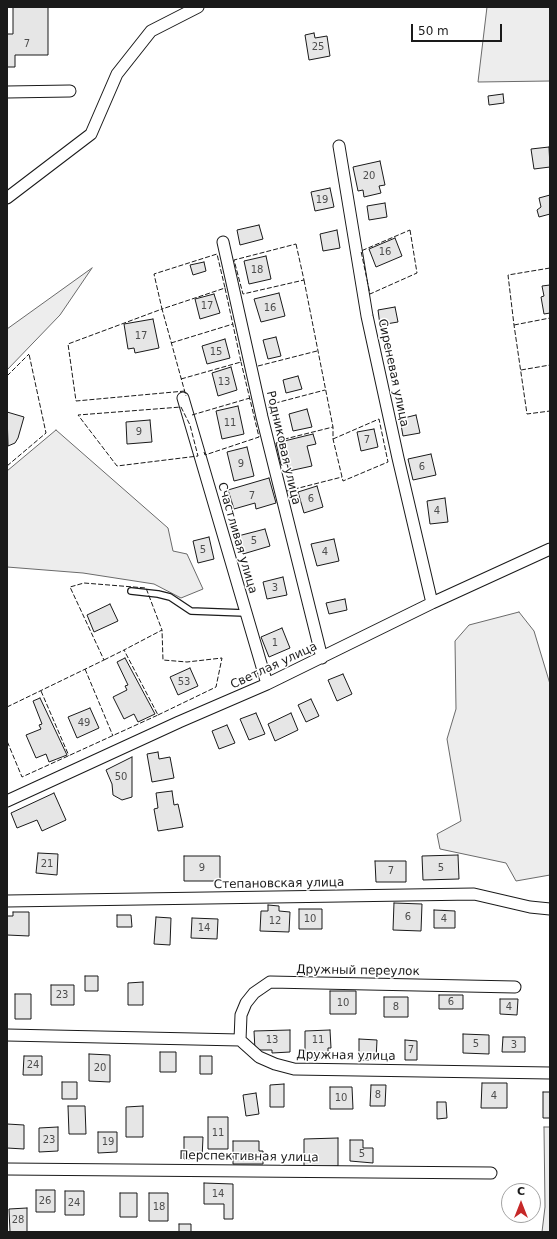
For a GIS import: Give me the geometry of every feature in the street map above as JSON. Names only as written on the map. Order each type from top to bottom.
[{"type":"street","points":[[7,198],[91,134],[117,74],[151,31],[198,7]]},
{"type":"street","points":[[7,92],[70,91]]},
{"type":"street","name":"Сиреневая улица","points":[[339,146],[367,316],[432,603]]},
{"type":"street","name":"Родниковая улица","points":[[223,242],[266,432],[322,658]]},
{"type":"street","name":"Счастливая улица","points":[[183,398],[267,684]]},
{"type":"street","name":"Светлая улица","points":[[7,801],[179,722],[267,684],[432,603],[550,549]]},
{"type":"street","name":"Степановская улица","points":[[7,902],[474,894],[530,907],[550,909]]},
{"type":"street","name":"Дружный переулок","points":[[240,1040],[241,1015],[246,1003],[254,993],[270,982],[515,987]]},
{"type":"street","points":[[7,1035],[240,1040]]},
{"type":"street","name":"Дружная улица","points":[[240,1040],[260,1056],[276,1064],[294,1069],[550,1073]]},
{"type":"street","name":"Перспективная улица","points":[[7,1168],[491,1173]]},
{"type":"lane","points":[[131,591],[170,597],[191,611],[246,612]]},
{"type":"shaded area","points":[[487,7],[550,7],[550,81],[478,82]]},
{"type":"shaded area","points":[[92,268],[60,315],[7,370],[7,329]]},
{"type":"shaded area","points":[[56,430],[168,528],[173,551],[187,554],[203,589],[181,598],[154,584],[83,573],[7,567],[7,471]]},
{"type":"shaded area","points":[[519,612],[534,631],[550,684],[550,875],[516,881],[506,863],[440,849],[437,834],[461,821],[447,739],[456,709],[455,641],[469,625]]},
{"type":"shaded area","points":[[544,1127],[550,1127],[550,1232],[542,1232],[545,1207]]},
{"type":"building","points":[[13,7],[48,7],[48,55],[15,55],[15,67],[7,67],[7,34],[13,34]]},
{"type":"building","points":[[314,33],[315,38],[327,36],[330,56],[309,60],[305,35]]},
{"type":"building","points":[[503,94],[504,103],[489,105],[488,96]]},
{"type":"building","points":[[549,147],[550,167],[534,169],[531,149]]},
{"type":"building","points":[[380,161],[385,185],[379,186],[381,193],[364,197],[363,190],[358,191],[353,167]]},
{"type":"building","points":[[330,188],[334,207],[315,211],[311,192]]},
{"type":"building","points":[[550,195],[550,214],[539,217],[537,210],[541,207],[539,198]]},
{"type":"building","points":[[385,203],[387,217],[369,220],[367,206]]},
{"type":"building","points":[[259,225],[263,239],[240,245],[237,230]]},
{"type":"building","points":[[337,230],[340,248],[323,251],[320,234]]},
{"type":"building","points":[[395,238],[402,256],[376,267],[369,249]]},
{"type":"building","points":[[266,256],[271,279],[249,284],[244,261]]},
{"type":"building","points":[[204,262],[206,271],[193,275],[190,265]]},
{"type":"building","points":[[550,285],[550,313],[544,314],[541,297],[544,296],[542,286]]},
{"type":"building","points":[[279,293],[285,316],[261,322],[254,299]]},
{"type":"building","points":[[214,294],[220,313],[200,319],[195,299]]},
{"type":"building","points":[[395,307],[398,322],[380,325],[378,310]]},
{"type":"building","points":[[153,319],[159,348],[135,353],[134,348],[128,349],[124,324]]},
{"type":"building","points":[[276,337],[281,356],[268,359],[263,340]]},
{"type":"building","points":[[225,339],[230,358],[207,364],[202,346]]},
{"type":"building","points":[[231,367],[237,390],[218,396],[212,373]]},
{"type":"building","points":[[298,376],[302,389],[286,393],[283,380]]},
{"type":"building","points":[[238,406],[244,434],[222,439],[216,411]]},
{"type":"building","points":[[307,409],[312,427],[293,431],[289,414]]},
{"type":"building","points":[[7,412],[24,417],[18,438],[15,443],[8,446]]},
{"type":"building","points":[[416,415],[420,433],[403,436],[400,419]]},
{"type":"building","points":[[150,420],[152,442],[127,444],[126,422]]},
{"type":"building","points":[[374,429],[378,447],[361,451],[357,432]]},
{"type":"building","points":[[313,434],[316,444],[307,446],[312,466],[289,471],[287,464],[281,465],[276,443]]},
{"type":"building","points":[[247,447],[254,476],[234,481],[227,452]]},
{"type":"building","points":[[431,454],[436,475],[413,480],[408,459]]},
{"type":"building","points":[[269,478],[276,503],[256,509],[255,503],[234,509],[228,490]]},
{"type":"building","points":[[317,486],[323,507],[304,513],[298,492]]},
{"type":"building","points":[[445,498],[448,522],[430,524],[427,501]]},
{"type":"building","points":[[265,529],[270,546],[243,554],[238,536]]},
{"type":"building","points":[[209,537],[214,559],[198,563],[193,541]]},
{"type":"building","points":[[334,539],[339,561],[317,566],[311,544]]},
{"type":"building","points":[[283,577],[287,595],[267,599],[263,582]]},
{"type":"building","points":[[345,599],[347,610],[329,614],[326,603]]},
{"type":"building","points":[[110,604],[118,621],[94,632],[87,615]]},
{"type":"building","points":[[282,628],[290,648],[269,657],[261,637]]},
{"type":"building","points":[[125,658],[155,714],[138,722],[134,714],[124,719],[113,697],[127,690],[125,686],[128,685],[117,662]]},
{"type":"building","points":[[190,668],[198,686],[178,695],[170,677]]},
{"type":"building","points":[[343,674],[352,694],[337,701],[328,680]]},
{"type":"building","points":[[40,698],[67,755],[49,762],[46,754],[36,758],[26,735],[41,729],[39,725],[42,724],[33,701]]},
{"type":"building","points":[[311,699],[319,716],[306,722],[298,705]]},
{"type":"building","points":[[90,708],[99,728],[77,738],[68,717]]},
{"type":"building","points":[[256,713],[265,734],[249,740],[240,719]]},
{"type":"building","points":[[291,713],[298,730],[275,741],[268,724]]},
{"type":"building","points":[[227,725],[235,743],[219,749],[212,731]]},
{"type":"building","points":[[158,752],[159,759],[170,757],[174,778],[152,782],[147,754]]},
{"type":"building","points":[[132,757],[132,797],[122,800],[113,795],[112,784],[106,770]]},
{"type":"building","points":[[172,791],[174,805],[178,804],[183,827],[158,831],[154,809],[158,808],[156,793]]},
{"type":"building","points":[[54,793],[66,820],[42,831],[37,820],[17,828],[11,813]]},
{"type":"building","points":[[38,853],[58,854],[57,875],[36,873]]},
{"type":"building","points":[[458,855],[459,879],[423,880],[422,856]]},
{"type":"building","points":[[184,856],[220,856],[220,881],[184,881]]},
{"type":"building","points":[[375,861],[406,861],[406,882],[376,882]]},
{"type":"building","points":[[394,903],[422,904],[421,931],[393,930]]},
{"type":"building","points":[[268,905],[279,906],[279,911],[290,912],[289,932],[260,931],[261,911],[268,911]]},
{"type":"building","points":[[299,909],[322,909],[322,929],[299,929]]},
{"type":"building","points":[[434,910],[455,911],[455,928],[434,928]]},
{"type":"building","points":[[13,912],[29,912],[29,936],[7,935],[7,916],[13,916]]},
{"type":"building","points":[[117,915],[131,915],[132,927],[117,927]]},
{"type":"building","points":[[156,917],[171,918],[170,945],[154,944]]},
{"type":"building","points":[[192,918],[218,919],[217,939],[191,938]]},
{"type":"building","points":[[85,976],[98,976],[98,991],[85,991]]},
{"type":"building","points":[[143,982],[143,1005],[128,1005],[128,983]]},
{"type":"building","points":[[51,985],[74,985],[74,1005],[51,1005]]},
{"type":"building","points":[[330,991],[356,991],[356,1014],[330,1014]]},
{"type":"building","points":[[15,994],[31,994],[31,1019],[15,1019]]},
{"type":"building","points":[[439,995],[463,995],[463,1009],[439,1009]]},
{"type":"building","points":[[384,997],[408,997],[408,1017],[384,1017]]},
{"type":"building","points":[[500,999],[518,999],[517,1015],[500,1014]]},
{"type":"building","points":[[290,1030],[290,1052],[272,1053],[272,1050],[255,1050],[254,1031]]},
{"type":"building","points":[[330,1030],[331,1048],[328,1048],[328,1058],[305,1058],[305,1031]]},
{"type":"building","points":[[463,1034],[489,1035],[489,1054],[463,1053]]},
{"type":"building","points":[[503,1037],[525,1037],[525,1052],[502,1052]]},
{"type":"building","points":[[359,1039],[377,1040],[376,1060],[359,1060]]},
{"type":"building","points":[[405,1040],[417,1041],[417,1060],[405,1060]]},
{"type":"building","points":[[160,1052],[176,1052],[176,1072],[160,1072]]},
{"type":"building","points":[[89,1054],[110,1055],[110,1082],[89,1081]]},
{"type":"building","points":[[24,1056],[42,1056],[42,1075],[23,1075]]},
{"type":"building","points":[[200,1056],[212,1056],[212,1074],[200,1074]]},
{"type":"building","points":[[62,1082],[77,1082],[77,1099],[62,1099]]},
{"type":"building","points":[[482,1083],[507,1083],[507,1108],[481,1108]]},
{"type":"building","points":[[284,1084],[284,1107],[270,1107],[270,1085]]},
{"type":"building","points":[[371,1085],[386,1085],[385,1106],[370,1106]]},
{"type":"building","points":[[330,1087],[352,1087],[353,1109],[330,1109]]},
{"type":"building","points":[[543,1092],[550,1092],[550,1118],[543,1118]]},
{"type":"building","points":[[256,1093],[259,1114],[246,1116],[243,1095]]},
{"type":"building","points":[[437,1102],[446,1102],[447,1118],[437,1119]]},
{"type":"building","points":[[68,1106],[85,1106],[86,1134],[69,1134]]},
{"type":"building","points":[[143,1106],[143,1137],[126,1137],[126,1107]]},
{"type":"building","points":[[208,1117],[228,1117],[228,1149],[208,1149]]},
{"type":"building","points":[[7,1124],[24,1125],[24,1149],[7,1148]]},
{"type":"building","points":[[58,1127],[58,1151],[39,1152],[39,1128]]},
{"type":"building","points":[[98,1132],[117,1132],[117,1152],[98,1153]]},
{"type":"building","points":[[184,1137],[203,1137],[202,1159],[184,1159]]},
{"type":"building","points":[[338,1138],[338,1166],[304,1167],[304,1139]]},
{"type":"building","points":[[350,1140],[363,1140],[363,1148],[373,1148],[373,1163],[350,1161]]},
{"type":"building","points":[[233,1141],[259,1141],[259,1151],[263,1151],[263,1164],[233,1164]]},
{"type":"building","points":[[204,1183],[233,1184],[233,1219],[224,1219],[224,1204],[204,1204]]},
{"type":"building","points":[[36,1190],[55,1190],[55,1212],[36,1212]]},
{"type":"building","points":[[65,1191],[84,1191],[84,1215],[65,1215]]},
{"type":"building","points":[[120,1193],[137,1193],[137,1217],[120,1217]]},
{"type":"building","points":[[149,1193],[168,1193],[168,1221],[149,1221]]},
{"type":"building","points":[[27,1208],[27,1232],[10,1232],[9,1209]]},
{"type":"building","points":[[179,1224],[191,1224],[191,1232],[179,1232]]},
{"type":"fence","points":[[410,230],[417,273],[370,294],[361,251],[410,230]]},
{"type":"fence","points":[[296,244],[304,280],[243,294],[234,260],[296,244]]},
{"type":"fence","points":[[181,379],[241,362],[225,288],[162,309],[154,274],[217,254],[225,288]]},
{"type":"fence","points":[[550,268],[508,275],[527,414],[550,411]]},
{"type":"fence","points":[[304,280],[333,427],[333,439],[343,481],[388,462],[379,419],[333,439]]},
{"type":"fence","points":[[185,391],[76,401],[68,344],[162,309],[186,396]]},
{"type":"fence","points":[[514,325],[550,318]]},
{"type":"fence","points":[[171,343],[233,324]]},
{"type":"fence","points":[[258,366],[317,351]]},
{"type":"fence","points":[[7,376],[29,354]]},
{"type":"fence","points":[[7,466],[46,433],[29,354]]},
{"type":"fence","points":[[204,452],[205,455],[259,437],[241,362]]},
{"type":"fence","points":[[521,370],[550,365]]},
{"type":"fence","points":[[268,405],[325,390]]},
{"type":"fence","points":[[192,415],[250,398]]},
{"type":"fence","points":[[181,407],[190,425],[198,456],[117,466],[78,415],[181,407]]},
{"type":"fence","points":[[277,441],[333,427]]},
{"type":"fence","points":[[287,491],[342,477]]},
{"type":"fence","points":[[7,707],[104,660],[70,587],[84,583],[146,588],[162,630],[124,650],[158,715],[22,777],[7,741]]},
{"type":"fence","points":[[158,715],[216,687],[222,658],[187,662],[163,660],[162,630]]},
{"type":"fence","points":[[104,660],[124,650]]},
{"type":"fence","points":[[85,669],[113,736]]},
{"type":"fence","points":[[41,691],[69,756]]}]
